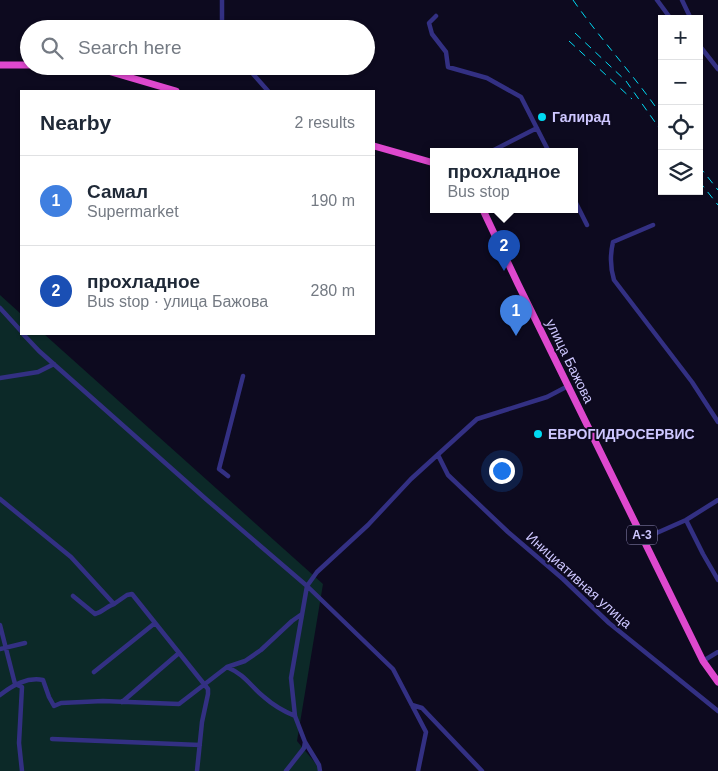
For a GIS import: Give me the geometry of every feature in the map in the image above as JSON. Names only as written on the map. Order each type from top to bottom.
[{"type":"highway","points":[[0,65],[20,65]]},
{"type":"highway","points":[[119,75],[172,90]]},
{"type":"highway","points":[[375,146],[430,162]]},
{"type":"highway","name":"улица Бажова","points":[[484,213],[703,661],[718,682]]},
{"type":"street","points":[[222,0],[222,20]]},
{"type":"street","points":[[657,0],[668,15]]},
{"type":"street","points":[[682,0],[689,15]]},
{"type":"street","points":[[436,16],[428,24],[432,34],[446,52],[448,67],[487,78],[521,98],[547,148]]},
{"type":"street","points":[[703,50],[718,69]]},
{"type":"street","points":[[254,75],[267,90]]},
{"type":"street","points":[[498,148],[537,128]]},
{"type":"street","points":[[578,208],[587,225]]},
{"type":"street","points":[[653,225],[613,242],[610,253],[614,280],[692,382],[718,422]]},
{"type":"street","points":[[0,308],[20,331]]},
{"type":"street","points":[[24,335],[39,351],[207,500],[307,586],[393,669],[426,732],[418,771]]},
{"type":"street","points":[[0,378],[38,372],[54,364]]},
{"type":"street","points":[[228,476],[219,469],[243,376]]},
{"type":"street","points":[[320,771],[305,742],[295,716],[291,678],[307,586],[317,572],[368,525],[411,479],[476,419],[547,397],[568,386]]},
{"type":"street","name":"Инициативная улица","points":[[438,455],[448,476],[508,532],[562,578],[616,629],[718,711]]},
{"type":"street","points":[[0,499],[71,557],[114,604]]},
{"type":"street","points":[[644,539],[686,520],[718,500]]},
{"type":"street","points":[[686,520],[702,554],[718,580]]},
{"type":"street","points":[[73,596],[95,614],[102,613],[110,605],[132,594],[205,684],[208,694],[202,722],[197,771]]},
{"type":"street","points":[[0,695],[15,684],[27,680],[43,680],[54,706],[61,703],[122,702],[179,704],[227,667],[245,661],[261,650],[302,614]]},
{"type":"street","points":[[94,672],[155,622]]},
{"type":"street","points":[[0,625],[15,684]]},
{"type":"street","points":[[0,649],[25,643]]},
{"type":"street","points":[[703,661],[718,652]]},
{"type":"street","points":[[122,702],[179,653]]},
{"type":"street","points":[[227,667],[245,678],[282,711],[295,716]]},
{"type":"street","points":[[15,684],[22,686],[19,743],[22,771]]},
{"type":"street","points":[[412,705],[422,708],[482,771]]},
{"type":"street","points":[[52,739],[200,745]]},
{"type":"street","points":[[286,771],[304,748],[305,742]]},
{"type":"green space","points":[[0,295],[20,313],[20,335],[45,335],[323,584],[297,741],[322,771],[0,771]]},
{"type":"railway","points":[[573,0],[658,111]]},
{"type":"railway","points":[[575,33],[626,81],[658,126]]},
{"type":"railway","points":[[569,41],[632,99]]},
{"type":"railway","points":[[703,171],[718,190]]},
{"type":"railway","points":[[703,186],[718,205]]},
{"type":"place","name":"Галирад","points":[[542,117]]},
{"type":"place","name":"прохладное","points":[[504,271]]},
{"type":"place","name":"Самал","points":[[516,336]]},
{"type":"place","name":"ЕВРОГИДРОСЕРВИС","points":[[538,434]]}]
